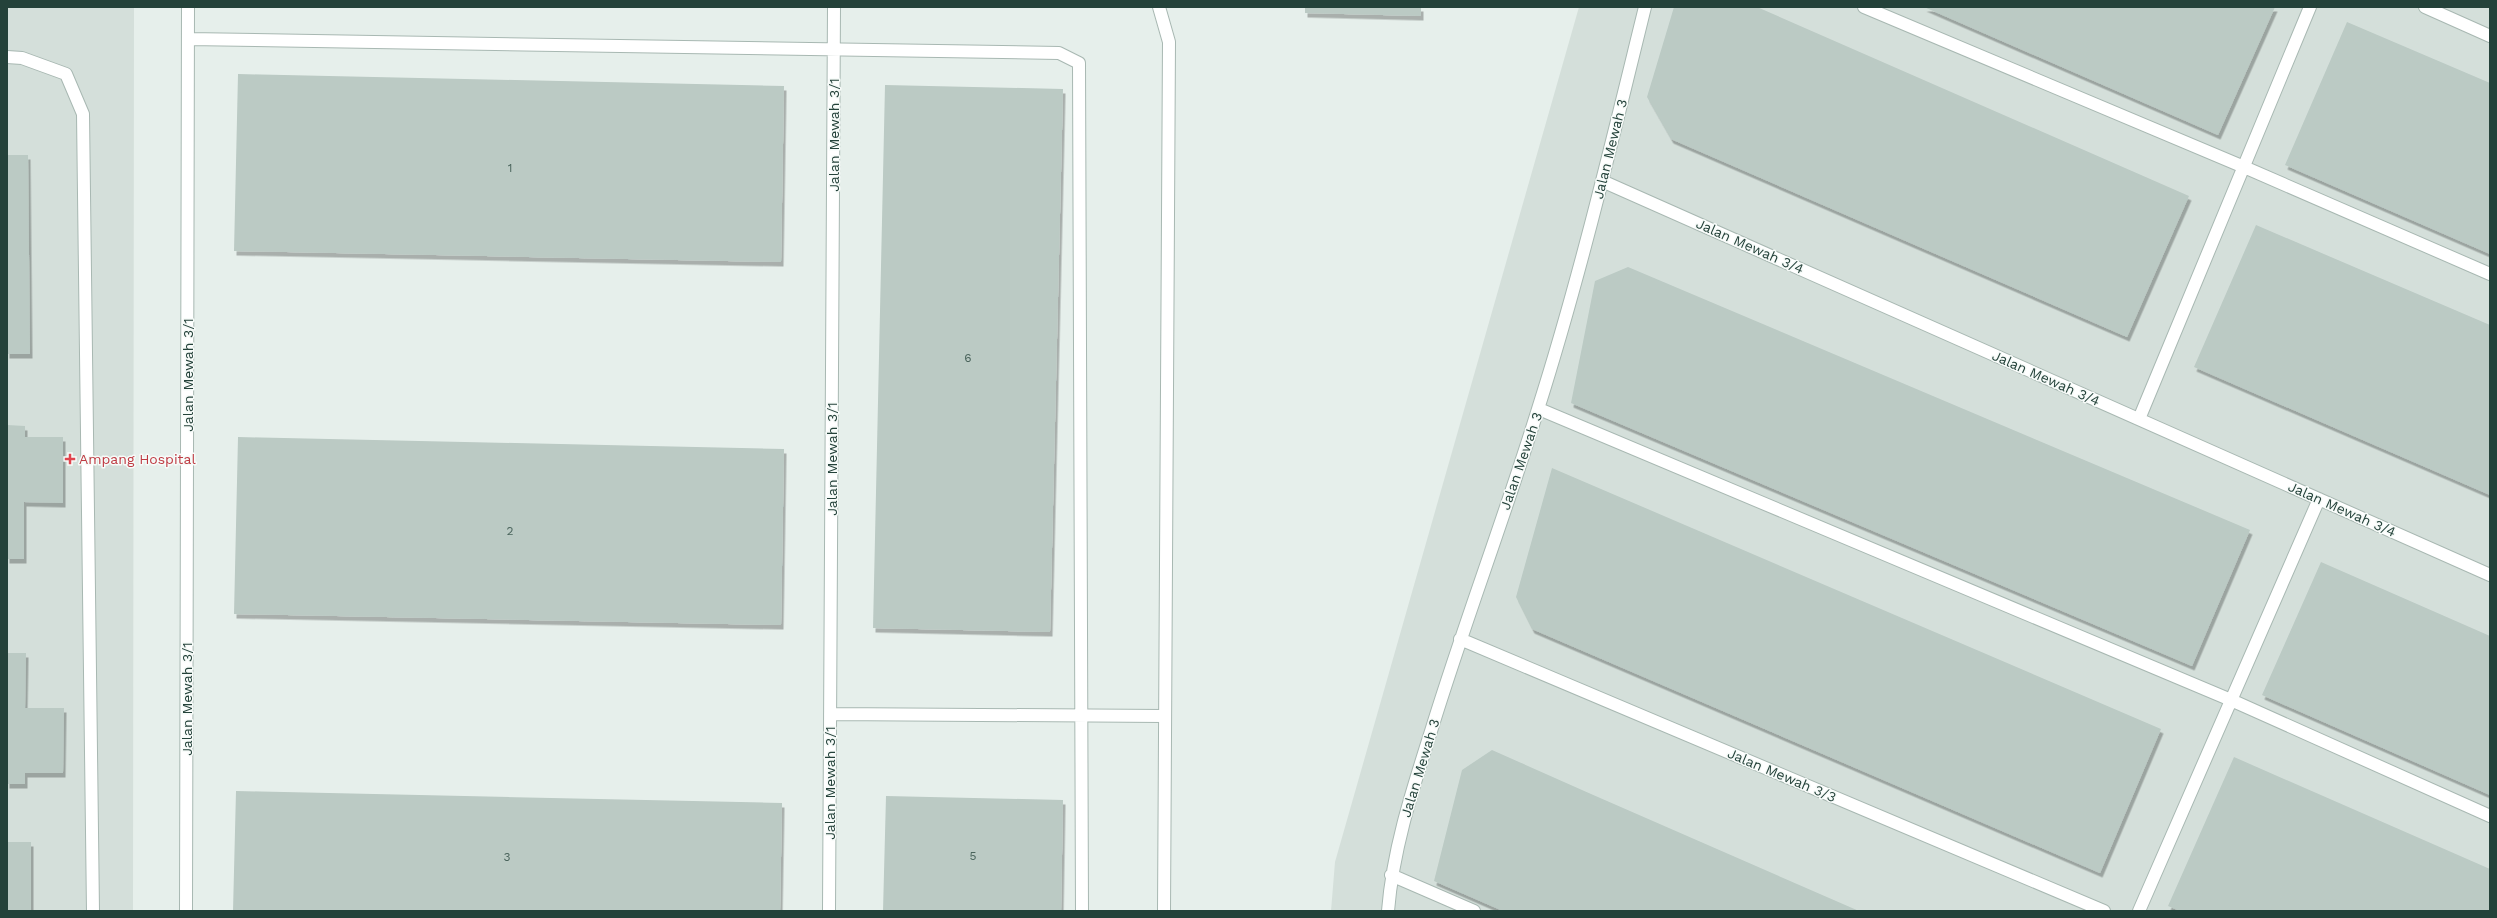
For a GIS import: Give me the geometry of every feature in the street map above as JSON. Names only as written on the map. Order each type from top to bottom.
[{"type":"street","name":"Jalan Mewah 3/1","points":[[186,911],[188,7]]},
{"type":"street","name":"Jalan Mewah 3/1","points":[[829,911],[834,7]]},
{"type":"street","points":[[1159,7],[1169,42],[1164,911]]},
{"type":"street","name":"Jalan Mewah 3","points":[[1388,911],[1391,875],[1405,814],[1460,639],[1539,409],[1602,181],[1645,7]]},
{"type":"street","points":[[1864,7],[2244,167],[2490,274]]},
{"type":"street","points":[[2139,419],[2310,7]]},
{"type":"street","points":[[2425,7],[2490,36]]},
{"type":"street","points":[[188,39],[1058,54],[1079,63],[1082,911]]},
{"type":"street","points":[[7,58],[22,58],[66,74],[83,114],[93,911]]},
{"type":"street","name":"Jalan Mewah 3/4","points":[[1602,181],[2490,575]]},
{"type":"street","points":[[1539,409],[2231,700],[2490,816]]},
{"type":"street","points":[[2139,911],[2318,499]]},
{"type":"street","name":"Jalan Mewah 3/3","points":[[1460,639],[2104,911]]},
{"type":"street","points":[[830,714],[1164,716]]},
{"type":"street","points":[[1391,875],[1474,911]]},
{"type":"shaded area","name":"Ampang Hospital","points":[[7,7],[134,7],[133,911],[7,911]]},
{"type":"shaded area","points":[[1579,7],[2490,7],[2490,911],[1331,911],[1335,862]]},
{"type":"building","points":[[1305,7],[1421,7],[1421,16],[1305,13]]},
{"type":"building","points":[[1674,7],[1757,7],[2189,196],[2127,337],[1671,139],[1647,97]]},
{"type":"building","points":[[1924,7],[2275,7],[2218,135]]},
{"type":"building","points":[[2347,22],[2490,83],[2490,254],[2285,165]]},
{"type":"building","points":[[238,74],[784,86],[781,262],[234,251]]},
{"type":"building","points":[[885,85],[1063,89],[1050,632],[873,628]]},
{"type":"building","points":[[7,155],[28,155],[30,354],[7,354]]},
{"type":"building","points":[[2256,225],[2490,325],[2490,495],[2194,367]]},
{"type":"building","points":[[1628,267],[2250,530],[2192,666],[1571,403],[1595,281]]},
{"type":"building","points":[[7,425],[25,426],[25,437],[63,437],[63,503],[24,502],[24,559],[7,559]]},
{"type":"building","points":[[238,437],[784,449],[781,625],[234,614]]},
{"type":"building","points":[[1552,468],[2161,729],[2100,873],[1532,629],[1516,597]]},
{"type":"building","points":[[2321,562],[2490,636],[2490,795],[2262,695]]},
{"type":"building","points":[[7,653],[26,653],[25,708],[64,708],[63,773],[25,773],[25,784],[7,784]]},
{"type":"building","points":[[1492,750],[1859,911],[1503,911],[1434,881],[1462,770]]},
{"type":"building","points":[[2234,757],[2490,869],[2490,911],[2180,911],[2168,906]]},
{"type":"building","points":[[236,791],[782,803],[780,911],[233,911]]},
{"type":"building","points":[[886,796],[1063,800],[1061,911],[883,911]]},
{"type":"building","points":[[7,842],[31,842],[31,911],[7,911]]},
{"type":"place","name":"Ampang Hospital","points":[[70,459]]}]
